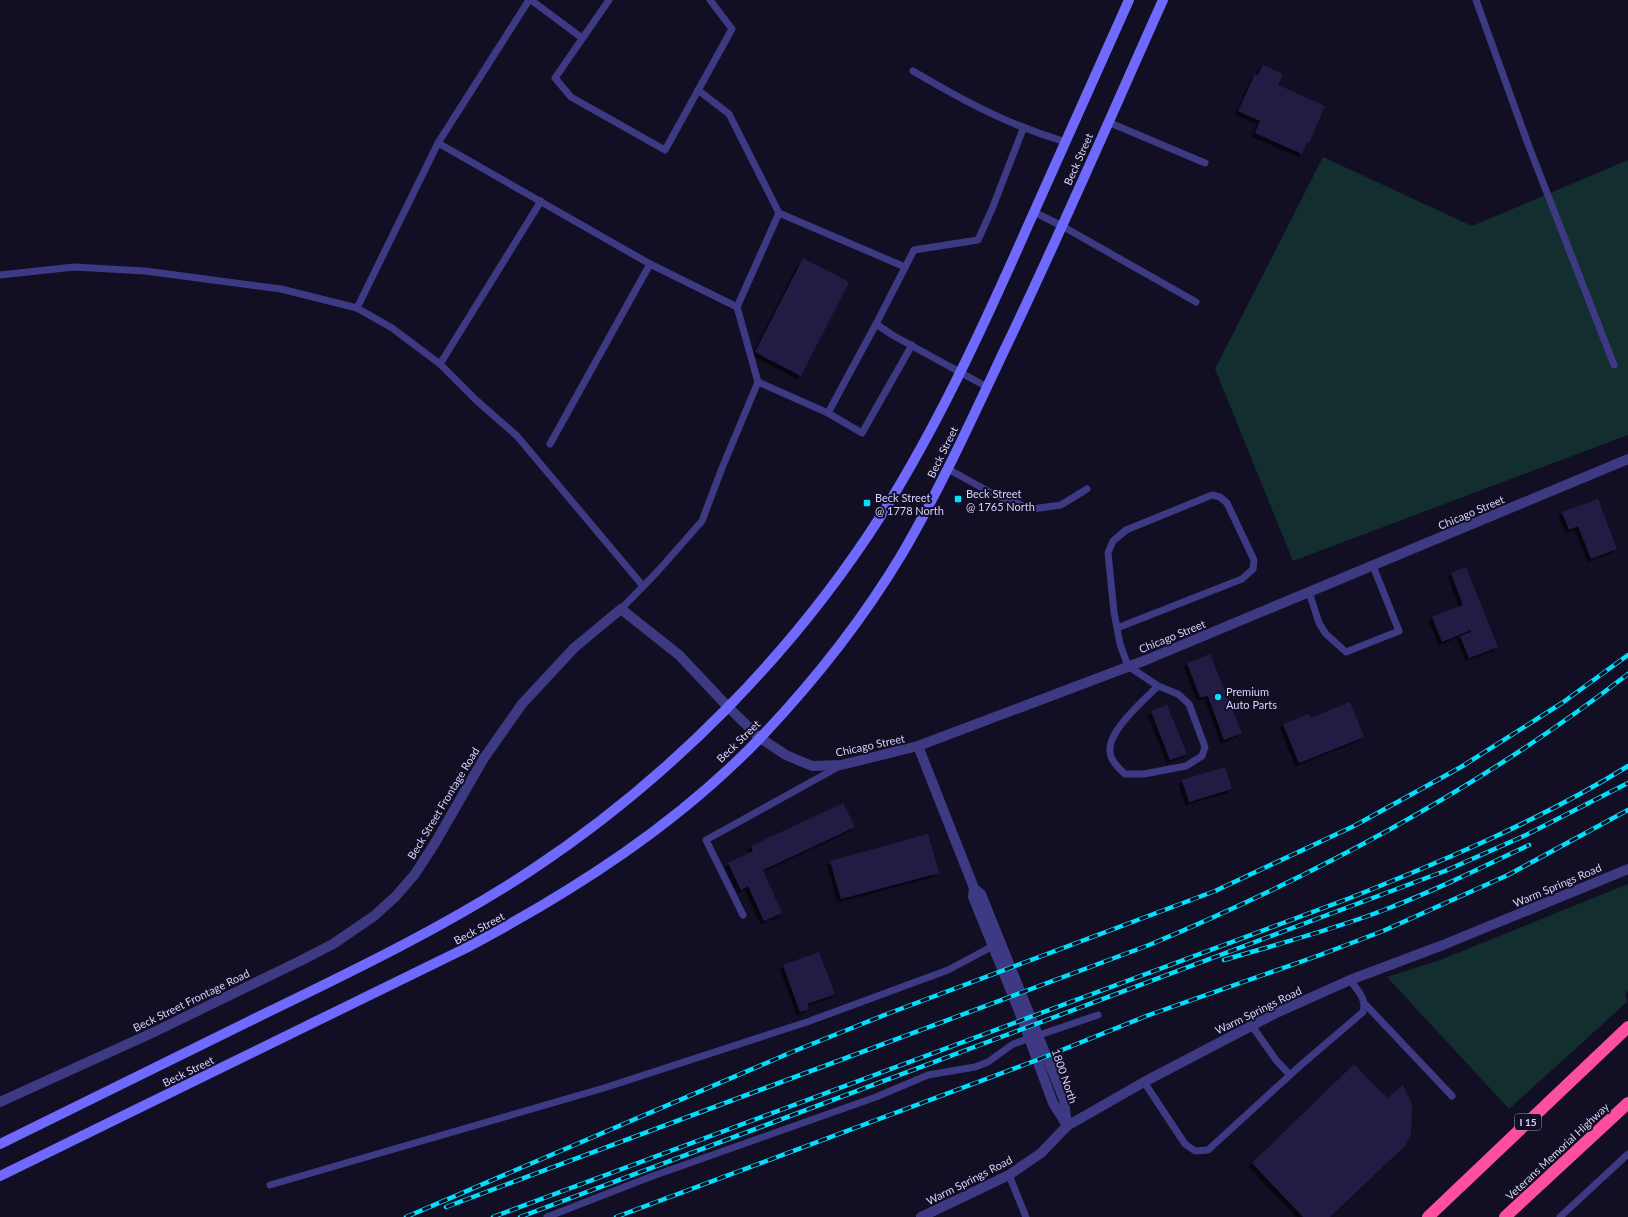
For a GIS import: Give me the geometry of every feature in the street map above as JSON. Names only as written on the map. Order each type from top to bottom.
[{"type":"highway","name":"I 15","points":[[1428,1217],[1628,1027]]},
{"type":"highway","name":"Veterans Memorial Highway","points":[[1505,1217],[1628,1103]]},
{"type":"main road","name":"Beck Street","points":[[0,1144],[372,960],[480,902],[531,871],[616,809],[693,742],[728,707],[798,628],[859,548],[907,472],[960,371],[1066,142],[1129,0]]},
{"type":"main road","name":"Beck Street","points":[[0,1176],[468,947],[522,919],[571,890],[656,829],[694,799],[760,738],[822,668],[856,622],[902,554],[948,469],[987,387],[1062,226],[1163,0]]},
{"type":"street","name":"Chicago Street","points":[[728,707],[760,738],[786,755],[812,766],[842,765],[918,746],[1128,666],[1373,566],[1628,459]]},
{"type":"street","points":[[620,609],[679,654],[728,707]]},
{"type":"street","name":"Beck Street Frontage Road","points":[[0,1102],[152,1033],[300,961],[333,944],[374,916],[396,896],[415,874],[435,843],[484,758],[522,704],[574,648],[620,609]]},
{"type":"street","name":"1800 North","points":[[918,746],[974,888],[973,897],[1033,1037]]},
{"type":"street","name":"Warm Springs Road","points":[[921,1217],[1009,1175],[1041,1153],[1067,1126],[1144,1082],[1274,1014],[1350,980],[1443,945],[1628,869]]},
{"type":"street","name":"1800 North","points":[[974,888],[981,894],[1033,1037],[1053,1103],[1067,1126]]},
{"type":"lane","points":[[357,308],[438,142],[530,0],[582,38]]},
{"type":"lane","points":[[609,0],[555,78],[571,97],[665,150],[732,29],[710,0]]},
{"type":"lane","points":[[1476,0],[1526,137],[1614,365]]},
{"type":"lane","points":[[913,71],[975,106],[1023,129],[1066,142]]},
{"type":"lane","points":[[698,90],[729,114],[779,213],[905,267]]},
{"type":"lane","points":[[1108,122],[1205,163]]},
{"type":"lane","points":[[828,414],[914,250],[978,240],[992,209],[1023,129]]},
{"type":"lane","points":[[438,142],[650,264],[738,306]]},
{"type":"lane","points":[[440,364],[541,201]]},
{"type":"lane","points":[[1034,212],[1062,226],[1196,302]]},
{"type":"lane","points":[[620,609],[702,521],[719,475],[758,382],[738,306],[779,213]]},
{"type":"lane","points":[[550,444],[650,264]]},
{"type":"lane","points":[[0,275],[74,267],[145,271],[281,289],[357,308],[392,328],[440,364],[476,400],[517,436],[643,586]]},
{"type":"lane","points":[[876,324],[987,387]]},
{"type":"lane","points":[[758,382],[828,414],[862,433],[912,345]]},
{"type":"lane","points":[[948,469],[995,495],[1032,509],[1061,505],[1087,489]]},
{"type":"lane","points":[[1117,628],[1242,579],[1253,569],[1254,560],[1227,503],[1220,497],[1212,495],[1126,530],[1113,542],[1108,553],[1117,628],[1120,644],[1128,666],[1158,686],[1178,694],[1189,704],[1205,747],[1202,756],[1186,766],[1144,774],[1125,774],[1115,765],[1109,750],[1112,739],[1124,722],[1158,686]]},
{"type":"lane","points":[[1309,592],[1319,623],[1326,634],[1346,652],[1399,631],[1373,566]]},
{"type":"lane","points":[[743,915],[706,840],[842,765]]},
{"type":"lane","points":[[270,1184],[604,1088],[807,1022],[948,970],[993,946]]},
{"type":"lane","points":[[1350,980],[1364,999],[1366,1005],[1452,1096]]},
{"type":"lane","points":[[1144,1082],[1185,1144],[1195,1151],[1208,1150],[1290,1075],[1363,1012],[1366,1005]]},
{"type":"lane","points":[[547,1217],[650,1177],[876,1097],[928,1075],[975,1067],[988,1062],[1013,1044],[1098,1016]]},
{"type":"lane","points":[[1252,1026],[1276,1060],[1290,1075]]},
{"type":"lane","points":[[1560,1217],[1628,1154]]},
{"type":"lane","points":[[1009,1175],[1026,1217]]},
{"type":"green space","points":[[1323,157],[1472,226],[1628,160],[1628,435],[1293,561],[1215,369]]},
{"type":"green space","points":[[1628,884],[1628,991],[1625,994],[1628,1001],[1509,1109],[1387,977],[1440,960]]},
{"type":"building","points":[[1263,65],[1283,74],[1278,85],[1325,106],[1309,143],[1307,142],[1302,154],[1255,133],[1260,121],[1238,111],[1255,74],[1258,75]]},
{"type":"building","points":[[803,258],[849,282],[801,376],[755,352]]},
{"type":"building","points":[[1598,499],[1617,549],[1591,559],[1578,526],[1569,530],[1562,512]]},
{"type":"building","points":[[1466,567],[1498,647],[1469,658],[1460,636],[1471,632],[1471,630],[1442,642],[1432,617],[1463,605],[1451,573]]},
{"type":"building","name":"Premium Auto Parts","points":[[1210,654],[1242,733],[1224,740],[1208,696],[1200,697],[1187,663]]},
{"type":"building","points":[[1350,702],[1364,737],[1299,763],[1283,724],[1309,714],[1311,718]]},
{"type":"building","points":[[1167,705],[1187,754],[1170,760],[1151,711]]},
{"type":"building","points":[[1225,767],[1232,789],[1189,802],[1182,780]]},
{"type":"building","points":[[843,803],[855,827],[763,870],[782,913],[764,921],[748,886],[741,890],[728,863],[753,851],[751,846]]},
{"type":"building","points":[[928,834],[939,873],[841,899],[830,861]]},
{"type":"building","points":[[819,952],[835,994],[807,1004],[809,1009],[800,1012],[783,965]]},
{"type":"building","points":[[1354,1064],[1387,1098],[1403,1085],[1412,1104],[1411,1134],[1405,1146],[1330,1217],[1303,1217],[1252,1163]]},
{"type":"railway","points":[[406,1217],[792,1052],[887,1014],[1215,891],[1354,826],[1461,767],[1562,703],[1628,655]]},
{"type":"railway","points":[[446,1207],[1149,945],[1212,918],[1337,858],[1457,791],[1515,754],[1628,674]]},
{"type":"railway","points":[[493,1217],[1350,898],[1492,838],[1561,804],[1628,766]]},
{"type":"railway","points":[[520,1217],[1445,871],[1526,835],[1628,783]]},
{"type":"railway","points":[[616,1217],[1037,1060],[1149,1015],[1320,955],[1383,931],[1508,875],[1628,810]]},
{"type":"railway","points":[[1224,960],[1325,930],[1403,903],[1529,845]]},
{"type":"place","name":"Beck Street @ 1765 North","points":[[958,499]]},
{"type":"place","name":"Beck Street @ 1778 North","points":[[867,503]]},
{"type":"place","name":"Premium Auto Parts","points":[[1218,697]]}]
